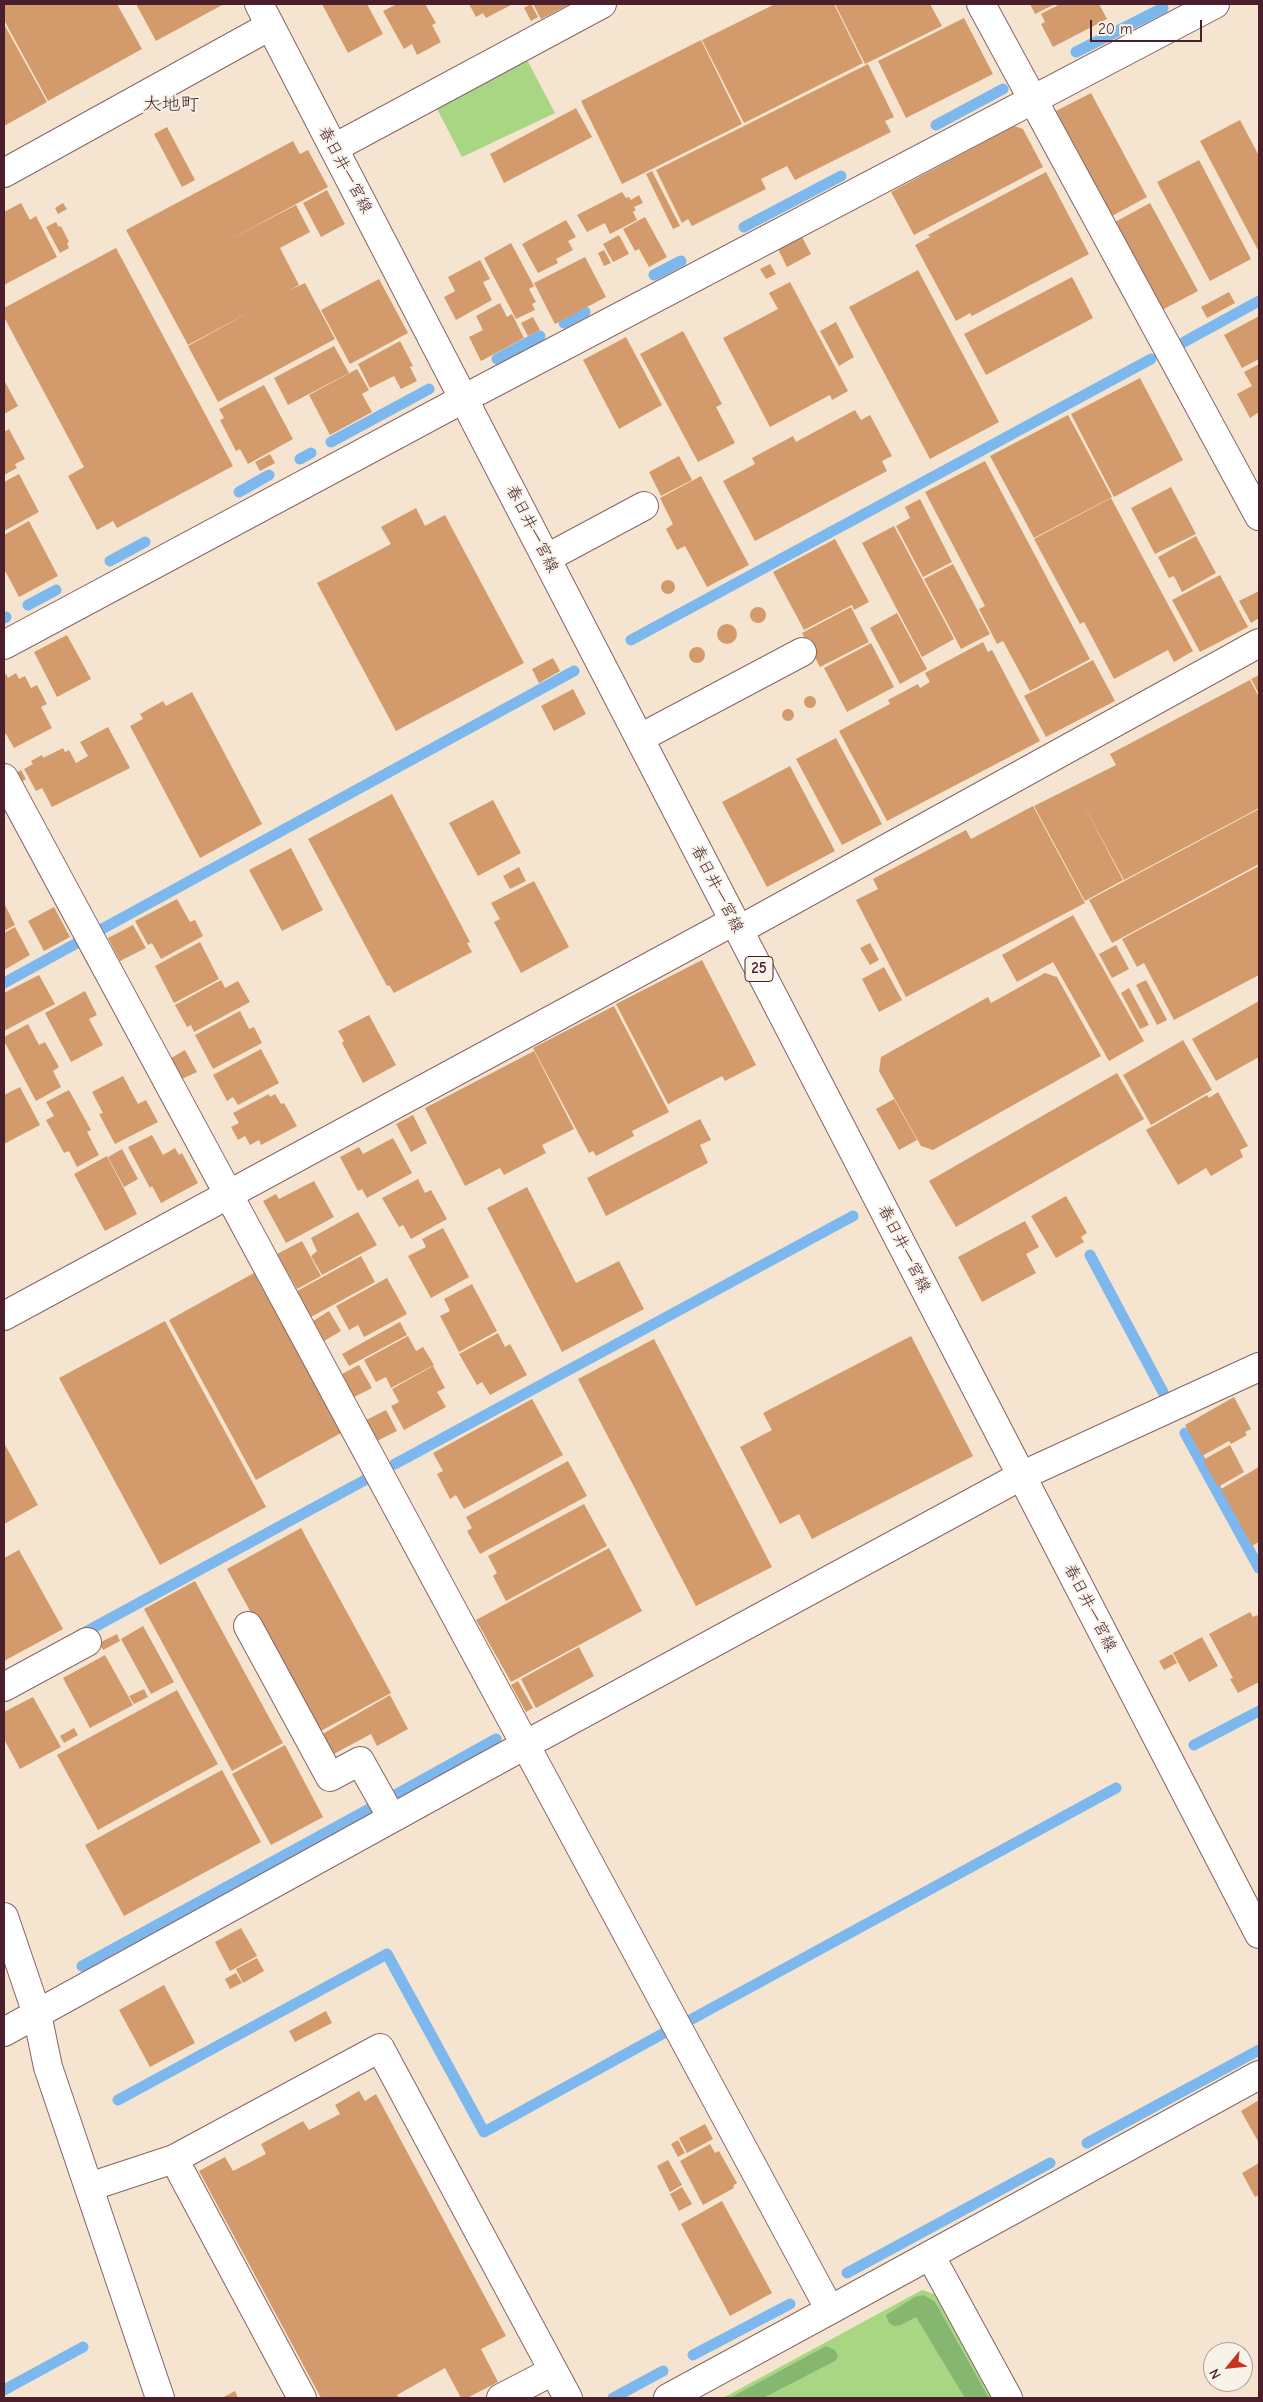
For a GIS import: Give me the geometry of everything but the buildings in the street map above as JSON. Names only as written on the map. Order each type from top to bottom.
[{"type":"street","points":[[334,148],[602,4]]},
{"type":"street","points":[[981,4],[1259,516]]},
{"type":"street","points":[[4,645],[465,398],[1215,4]]},
{"type":"street","points":[[4,173],[264,15]]},
{"type":"street","name":"春日井一宮線","points":[[264,15],[465,398],[736,926],[1259,1934]]},
{"type":"street","points":[[547,558],[644,506]]},
{"type":"street","points":[[4,1316],[228,1194],[736,926],[1259,643]]},
{"type":"street","points":[[640,738],[802,652]]},
{"type":"street","points":[[4,778],[830,2310]]},
{"type":"street","points":[[4,2032],[525,1745],[1021,1476],[1259,1367]]},
{"type":"street","points":[[248,1626],[330,1777],[360,1761],[392,1818]]},
{"type":"street","points":[[4,1687],[86,1642]]},
{"type":"street","points":[[4,1917],[37,2014],[48,2067],[160,2398]]},
{"type":"street","points":[[89,2187],[174,2159],[380,2048],[568,2398]]},
{"type":"street","points":[[668,2398],[1259,2075]]},
{"type":"street","points":[[174,2159],[302,2398]]},
{"type":"street","points":[[930,2255],[1008,2398]]},
{"type":"street","points":[[501,2398],[553,2371]]},
{"type":"green space","points":[[526,58],[555,113],[462,157],[435,105]]},
{"type":"green space","points":[[922,2290],[937,2295],[994,2398],[723,2398]]},
{"type":"green space","points":[[924,2295],[935,2302],[989,2398],[965,2398],[916,2317],[901,2325],[894,2326],[889,2323],[886,2315],[915,2297]]},
{"type":"green space","points":[[826,2346],[835,2350],[838,2356],[835,2361],[763,2398],[730,2398]]},
{"type":"waterway","points":[[1076,52],[1163,8]]},
{"type":"waterway","points":[[936,125],[1003,89]]},
{"type":"waterway","points":[[744,227],[841,176]]},
{"type":"waterway","points":[[654,275],[681,261]]},
{"type":"waterway","points":[[1184,342],[1259,301]]},
{"type":"waterway","points":[[564,323],[585,312]]},
{"type":"waterway","points":[[497,359],[540,336]]},
{"type":"waterway","points":[[631,640],[1151,359]]},
{"type":"waterway","points":[[331,442],[429,389]]},
{"type":"waterway","points":[[300,459],[311,453]]},
{"type":"waterway","points":[[239,492],[269,475]]},
{"type":"waterway","points":[[110,561],[145,542]]},
{"type":"waterway","points":[[28,605],[56,590]]},
{"type":"waterway","points":[[102,929],[574,671]]},
{"type":"waterway","points":[[4,983],[77,943]]},
{"type":"waterway","points":[[395,1464],[853,1216]]},
{"type":"waterway","points":[[1090,1255],[1163,1392]]},
{"type":"waterway","points":[[1185,1433],[1259,1568]]},
{"type":"waterway","points":[[78,1636],[365,1480]]},
{"type":"waterway","points":[[1194,1745],[1259,1711]]},
{"type":"waterway","points":[[397,1794],[496,1739]]},
{"type":"waterway","points":[[692,2019],[1116,1788]]},
{"type":"waterway","points":[[82,1966],[369,1809]]},
{"type":"waterway","points":[[118,2100],[387,1954],[484,2132],[664,2033]]},
{"type":"waterway","points":[[1087,2143],[1259,2050]]},
{"type":"waterway","points":[[847,2273],[1050,2163]]},
{"type":"waterway","points":[[693,2355],[790,2304]]},
{"type":"waterway","points":[[4,2390],[83,2347]]},
{"type":"waterway","points":[[613,2398],[663,2371]]},
{"type":"district","name":"大地町","points":[[171,105]]}]
